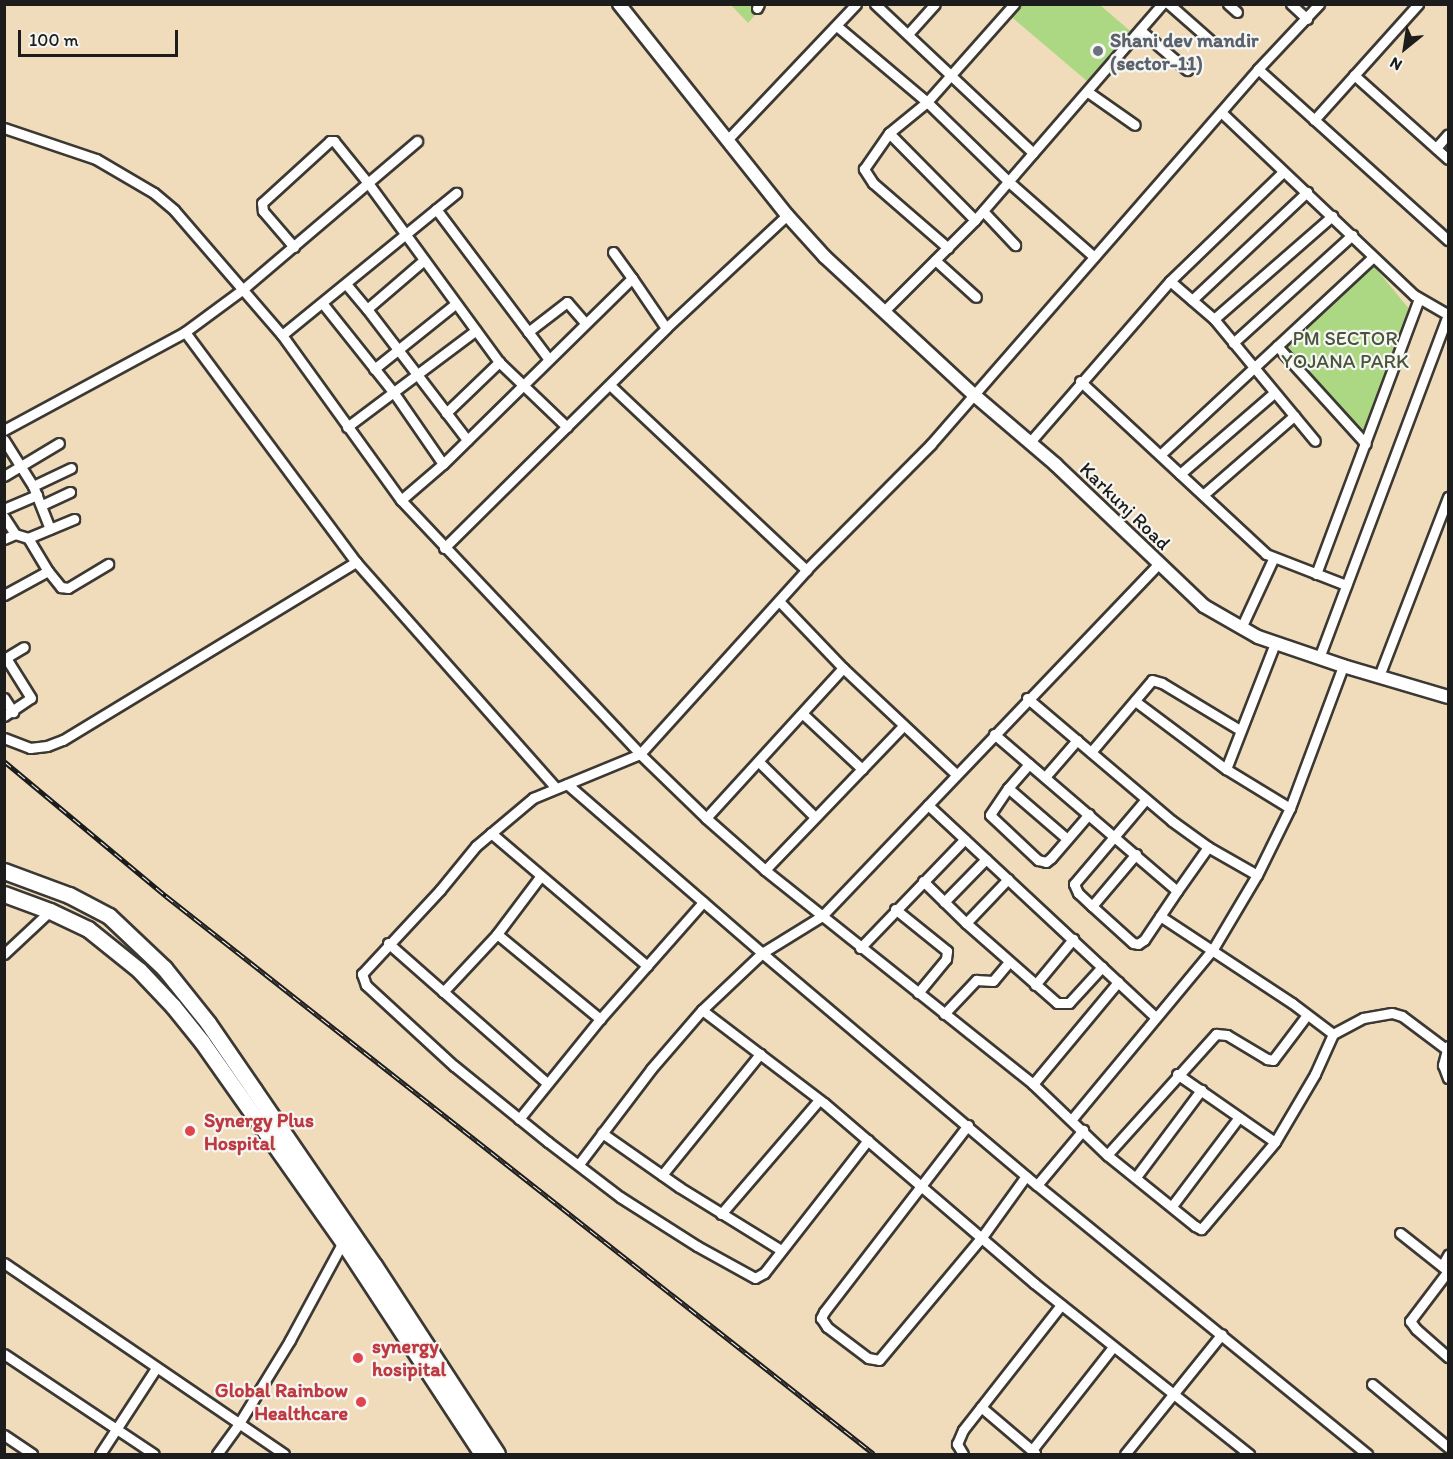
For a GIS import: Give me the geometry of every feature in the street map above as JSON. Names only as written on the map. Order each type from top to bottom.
[{"type":"highway","points":[[4,871],[69,895],[109,916],[164,968],[208,1023],[261,1099],[497,1455]]},
{"type":"highway","points":[[4,894],[50,911],[88,929],[139,970],[173,1006],[202,1042],[343,1242],[482,1455]]},
{"type":"street","name":"Karkunj Road","points":[[619,4],[787,215],[825,257],[973,394],[1030,442],[1203,606],[1241,628],[1275,643],[1449,698]]},
{"type":"street","points":[[728,139],[838,27],[856,4]]},
{"type":"street","points":[[875,4],[952,74],[1033,153]]},
{"type":"street","points":[[908,34],[934,4]]},
{"type":"street","points":[[948,248],[865,174],[866,164],[889,134],[927,102],[1014,4]]},
{"type":"street","points":[[884,311],[984,211],[1162,4]]},
{"type":"street","points":[[1169,4],[1210,40]]},
{"type":"street","points":[[1228,4],[1237,12]]},
{"type":"street","points":[[1291,4],[1307,19]]},
{"type":"street","points":[[868,1140],[759,1276],[748,1275],[620,1197],[478,1087],[362,982],[364,970],[491,833],[533,798],[640,754],[806,570],[931,444],[1258,69],[1319,4]]},
{"type":"street","points":[[1314,120],[1418,4]]},
{"type":"street","points":[[838,27],[927,102],[1009,182],[1094,257]]},
{"type":"street","points":[[1140,30],[1187,70]]},
{"type":"street","points":[[1258,69],[1449,240]]},
{"type":"street","points":[[1354,75],[1449,159]]},
{"type":"street","points":[[1088,92],[1135,125]]},
{"type":"street","points":[[1221,112],[1419,299],[1448,315],[1319,658]]},
{"type":"street","points":[[4,128],[96,159],[153,193],[174,210],[282,335],[401,500],[640,754],[706,818],[765,870],[1033,1084],[1107,1155],[1201,1229],[1275,1142],[1315,1074],[1333,1034],[1363,1018],[1392,1013],[1402,1016],[1447,1046],[1443,1065],[1444,1074],[1449,1078]]},
{"type":"street","points":[[889,134],[975,220]]},
{"type":"street","points":[[1436,148],[1449,134]]},
{"type":"street","points":[[294,247],[263,211],[262,203],[330,141],[337,142],[500,362],[520,385],[567,427]]},
{"type":"street","points":[[4,430],[185,332],[242,290],[417,141]]},
{"type":"street","points":[[1030,442],[1080,381],[1170,281],[1282,172]]},
{"type":"street","points":[[1192,300],[1307,192]]},
{"type":"street","points":[[282,335],[323,304],[456,193]]},
{"type":"street","points":[[436,209],[548,358]]},
{"type":"street","points":[[984,211],[1015,245]]},
{"type":"street","points":[[444,548],[666,328],[787,215]]},
{"type":"street","points":[[1214,320],[1332,216]]},
{"type":"street","points":[[1233,343],[1352,235]]},
{"type":"street","points":[[613,252],[666,328]]},
{"type":"street","points":[[1160,455],[1374,257]]},
{"type":"street","points":[[367,309],[424,260]]},
{"type":"street","points":[[935,260],[976,297]]},
{"type":"street","points":[[401,500],[443,464],[520,385],[632,278]]},
{"type":"street","points":[[1170,281],[1214,320],[1315,441]]},
{"type":"street","points":[[346,284],[467,440]]},
{"type":"street","points":[[1316,574],[1419,299]]},
{"type":"street","points":[[528,332],[567,302],[585,323]]},
{"type":"street","points":[[323,304],[394,393],[443,464]]},
{"type":"street","points":[[374,369],[455,304]]},
{"type":"street","points":[[347,427],[476,330]]},
{"type":"street","points":[[185,332],[356,562],[555,788]]},
{"type":"street","points":[[1277,346],[1366,444]]},
{"type":"street","points":[[446,413],[500,362]]},
{"type":"street","points":[[1080,381],[1273,559],[1346,585]]},
{"type":"street","points":[[610,385],[806,570]]},
{"type":"street","points":[[1180,474],[1274,393]]},
{"type":"street","points":[[1203,495],[1294,416]]},
{"type":"street","points":[[4,440],[35,491],[50,529]]},
{"type":"street","points":[[4,476],[59,443]]},
{"type":"street","points":[[4,509],[71,468]]},
{"type":"street","points":[[42,505],[70,492]]},
{"type":"street","points":[[1379,676],[1449,497]]},
{"type":"street","points":[[4,517],[15,534],[28,538],[74,519]]},
{"type":"street","points":[[4,539],[15,534]]},
{"type":"street","points":[[28,538],[48,571],[65,589],[108,564]]},
{"type":"street","points":[[1241,628],[1273,559]]},
{"type":"street","points":[[4,738],[30,748],[47,747],[63,740],[356,562]]},
{"type":"street","points":[[579,1164],[651,1069],[702,1010],[762,953],[822,916],[1028,698],[1158,565]]},
{"type":"street","points":[[4,595],[48,571]]},
{"type":"street","points":[[779,601],[843,668],[956,774]]},
{"type":"street","points":[[1226,769],[1275,643]]},
{"type":"street","points":[[4,698],[9,714],[31,698],[5,659],[24,647]]},
{"type":"street","points":[[1072,1119],[1213,949],[1257,875],[1290,808],[1343,666]]},
{"type":"street","points":[[706,818],[843,668]]},
{"type":"street","points":[[1091,752],[1147,685],[1156,680],[1240,730]]},
{"type":"street","points":[[1028,698],[1146,799],[1208,847],[1257,875]]},
{"type":"street","points":[[1135,700],[1226,769],[1290,808]]},
{"type":"street","points":[[802,714],[862,769]]},
{"type":"street","points":[[765,870],[903,726]]},
{"type":"street","points":[[994,734],[1177,891]]},
{"type":"street","points":[[1045,777],[1077,740]]},
{"type":"street","points":[[759,762],[815,817]]},
{"type":"street","points":[[1029,764],[1008,788],[990,815],[1038,860],[1046,862],[1089,814]]},
{"type":"street","points":[[567,784],[762,953],[1026,1176],[1222,1334],[1367,1455]]},
{"type":"street","points":[[1008,788],[1067,839]]},
{"type":"street","points":[[1146,799],[1074,884],[1078,893],[1133,943],[1138,944],[1160,916],[1208,847]]},
{"type":"street","points":[[928,805],[1155,1017]]},
{"type":"street","points":[[491,833],[647,966]]},
{"type":"street","points":[[860,948],[895,909],[965,839]]},
{"type":"street","points":[[1092,906],[1136,854]]},
{"type":"street","points":[[944,902],[986,859]]},
{"type":"street","points":[[443,992],[497,934],[540,877]]},
{"type":"street","points":[[966,923],[1008,879]]},
{"type":"street","points":[[923,881],[966,923],[1057,1003],[1069,1004],[1102,967]]},
{"type":"street","points":[[519,1119],[600,1019],[703,902]]},
{"type":"street","points":[[895,909],[947,951],[946,959],[918,993]]},
{"type":"street","points":[[4,954],[50,911]]},
{"type":"street","points":[[1160,916],[1213,949],[1333,1034]]},
{"type":"street","points":[[497,934],[600,1019]]},
{"type":"street","points":[[1035,985],[1073,939]]},
{"type":"street","points":[[388,943],[547,1083]]},
{"type":"street","points":[[944,1014],[976,980],[993,981],[1009,962]]},
{"type":"street","points":[[1033,1084],[1118,982]]},
{"type":"street","points":[[702,1010],[819,1100],[1061,1305],[1249,1455]]},
{"type":"street","points":[[1107,1155],[1212,1037],[1220,1033],[1267,1059],[1273,1060],[1307,1015]]},
{"type":"street","points":[[662,1175],[760,1054]]},
{"type":"street","points":[[1177,1074],[1275,1142]]},
{"type":"street","points":[[1137,1177],[1201,1090]]},
{"type":"street","points":[[721,1214],[819,1100]]},
{"type":"street","points":[[1172,1206],[1239,1117]]},
{"type":"street","points":[[968,1125],[824,1312],[821,1318],[827,1327],[868,1358],[879,1360],[982,1237],[1026,1176]]},
{"type":"street","points":[[1037,1185],[1083,1130]]},
{"type":"street","points":[[602,1133],[721,1214],[781,1250]]},
{"type":"street","points":[[1400,1233],[1446,1269]]},
{"type":"street","points":[[217,1455],[290,1340],[343,1242]]},
{"type":"street","points":[[1448,1357],[1410,1321],[1446,1269],[1449,1255]]},
{"type":"street","points":[[4,1263],[284,1455]]},
{"type":"street","points":[[963,1455],[957,1444],[958,1438],[1061,1305]]},
{"type":"street","points":[[1125,1455],[1222,1334]]},
{"type":"street","points":[[981,1407],[1034,1452],[1113,1347]]},
{"type":"street","points":[[4,1353],[154,1455]]},
{"type":"street","points":[[100,1455],[156,1368]]},
{"type":"street","points":[[1372,1384],[1449,1447]]},
{"type":"street","points":[[4,1435],[32,1455]]},
{"type":"green space","points":[[731,5],[764,5],[748,23]]},
{"type":"green space","points":[[1016,5],[1100,5],[1136,36],[1094,87],[1008,14]]},
{"type":"green space","name":"PM SECTOR YOJANA PARK","points":[[1373,265],[1410,310],[1362,433],[1277,346]]},
{"type":"railway","points":[[4,761],[166,896],[874,1454]]},
{"type":"place","name":"Shani dev mandir (sector-11)","points":[[1098,51]]},
{"type":"place","name":"Synergy Plus Hospital","points":[[190,1131]]},
{"type":"place","name":"synergy hosipital","points":[[358,1358]]},
{"type":"place","name":"Global Rainbow Healthcare","points":[[361,1402]]}]
